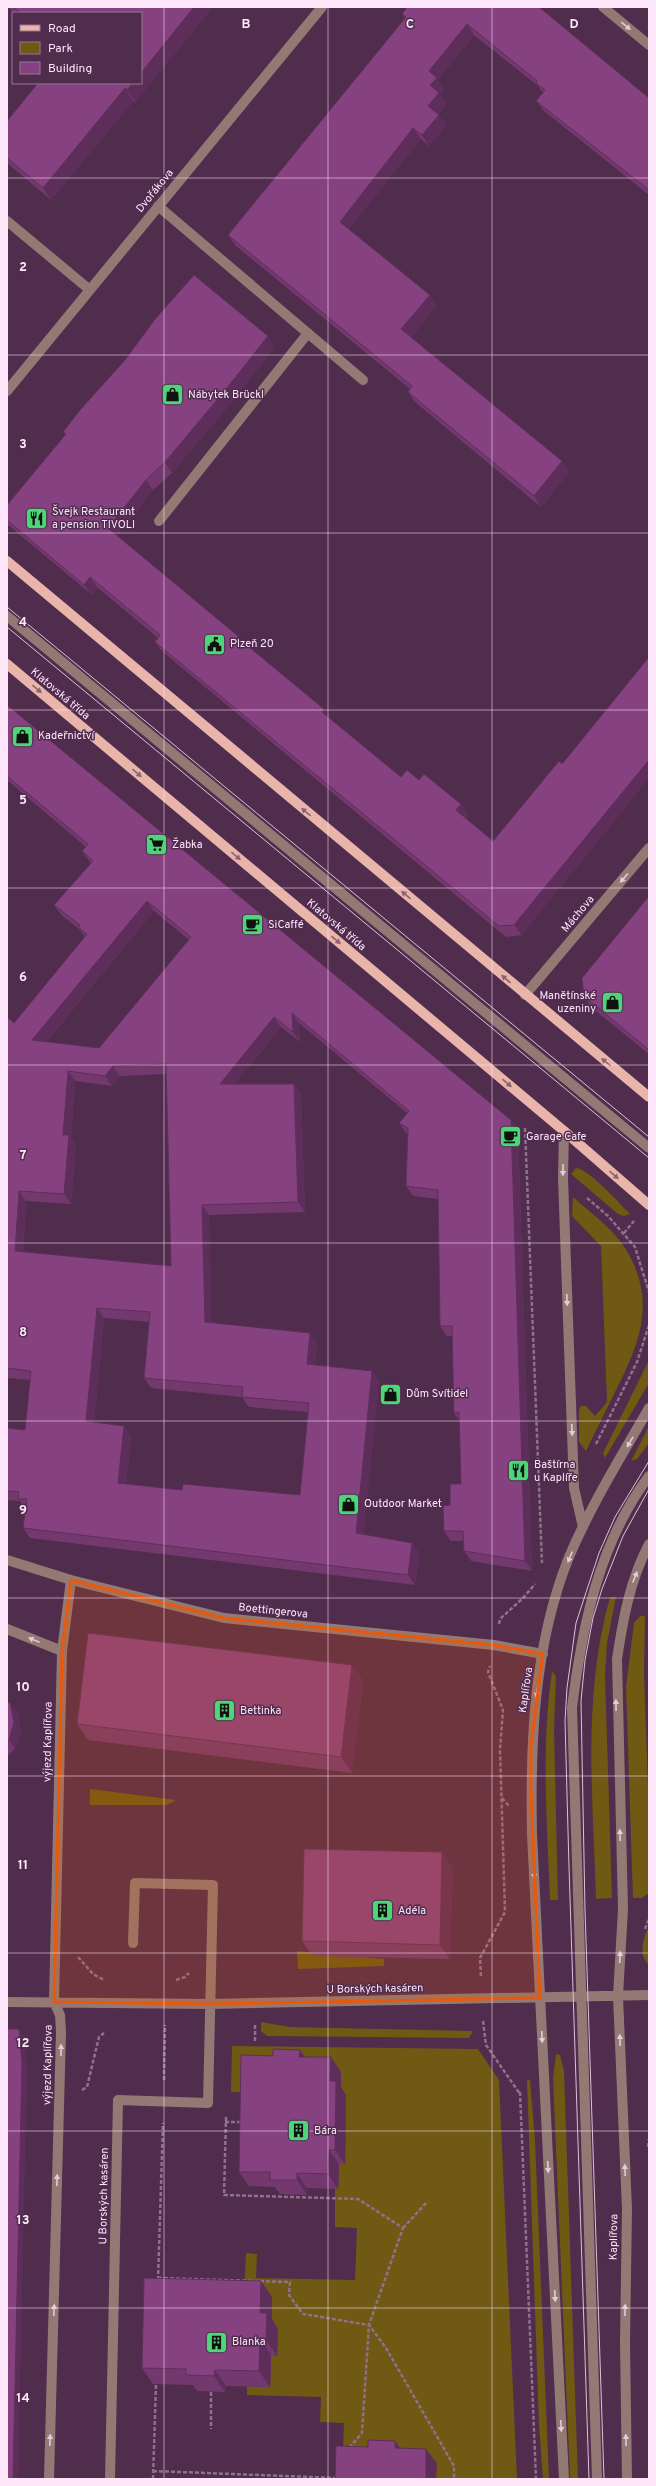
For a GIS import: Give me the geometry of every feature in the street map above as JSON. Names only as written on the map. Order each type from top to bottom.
[{"type":"main road","points":[[7,561],[649,1097]]},
{"type":"main road","name":"Klatovská třída","points":[[7,664],[564,1131],[649,1205]]},
{"type":"street","name":"Dvořákova","points":[[7,391],[322,7]]},
{"type":"street","points":[[603,7],[649,45]]},
{"type":"street","points":[[158,206],[364,380]]},
{"type":"street","points":[[7,221],[90,290]]},
{"type":"street","points":[[159,521],[308,333]]},
{"type":"street","points":[[7,616],[649,1148]]},
{"type":"street","name":"Máchova","points":[[525,995],[649,848]]},
{"type":"street","points":[[564,1131],[564,1186],[574,1488],[583,1527]]},
{"type":"street","name":"Kaplířova","points":[[564,2479],[540,1998],[531,1776],[534,1719],[543,1654],[562,1577],[583,1527],[649,1408]]},
{"type":"street","points":[[597,2479],[580,1997],[572,1708],[578,1661],[587,1612],[601,1566],[623,1517],[649,1476]]},
{"type":"street","name":"Kaplířova","points":[[627,2479],[625,2342],[627,2209],[618,1996],[622,1909],[617,1659],[622,1619],[632,1585],[649,1544]]},
{"type":"street","name":"Boettingerova","points":[[7,1560],[71,1580],[224,1618],[494,1645],[543,1654]]},
{"type":"street","name":"výjezd Kaplířova","points":[[49,2479],[61,2032],[60,2015],[54,2002],[62,1651],[71,1580]]},
{"type":"street","points":[[7,1629],[62,1651]]},
{"type":"street","points":[[133,1943],[135,1883],[213,1885],[210,2004]]},
{"type":"street","points":[[540,1998],[649,1995]]},
{"type":"street","name":"U Borských kasáren","points":[[7,2002],[210,2004],[540,1998]]},
{"type":"street","name":"U Borských kasáren","points":[[110,2479],[118,2100],[208,2102],[210,2004]]},
{"type":"path","points":[[525,1120],[542,1566]]},
{"type":"path","points":[[638,1216],[624,1233],[635,1247],[649,1292]]},
{"type":"path","points":[[494,1645],[488,1672],[503,1710],[500,1749],[505,1912],[480,1958],[482,2000],[486,2045],[520,2094],[536,2479]]},
{"type":"path","points":[[158,2286],[166,2004]]},
{"type":"path","points":[[60,2094],[75,2094],[87,2087],[99,2037],[104,2033]]},
{"type":"path","points":[[226,2115],[224,2196],[358,2199],[404,2228]]},
{"type":"path","points":[[225,2122],[244,2122]]},
{"type":"path","points":[[347,2451],[362,2433],[369,2325],[404,2228],[427,2202]]},
{"type":"path","points":[[158,2278],[290,2282],[289,2295],[303,2314],[369,2325],[386,2348],[454,2466],[454,2479]]},
{"type":"path","points":[[213,2280],[213,2288]]},
{"type":"path","points":[[153,2479],[156,2384]]},
{"type":"path","points":[[211,2392],[211,2429]]},
{"type":"path","points":[[154,2471],[341,2479],[341,2471]]},
{"type":"highlighted area","points":[[71,1580],[224,1618],[494,1645],[543,1654],[531,1746],[531,1790],[540,1998],[210,2004],[54,2002],[62,1651]]},
{"type":"green space","points":[[576,1168],[589,1174],[630,1214],[624,1216],[618,1214],[571,1174]]},
{"type":"green space","points":[[573,1197],[608,1227],[625,1248],[635,1266],[643,1301],[639,1335],[633,1352],[626,1370],[586,1451],[579,1442],[579,1410],[581,1406],[586,1406],[595,1416],[607,1402],[601,1246],[572,1216]]},
{"type":"green space","points":[[649,1360],[649,1383],[605,1458],[603,1453]]},
{"type":"green space","points":[[649,1426],[649,1443],[637,1459],[631,1461]]},
{"type":"green space","points":[[610,1597],[616,1597],[607,1643],[605,1676],[612,1898],[596,1899],[591,1747],[592,1710],[601,1635]]},
{"type":"green space","points":[[640,1616],[645,1616],[644,1673],[649,1816],[649,1893],[642,1898],[633,1898],[626,1687],[634,1623]]},
{"type":"green space","points":[[552,1671],[556,1676],[554,1730],[558,1900],[550,1900],[546,1814],[547,1728]]},
{"type":"green space","points":[[90,1789],[176,1800],[167,1805],[90,1805]]},
{"type":"green space","points":[[649,1926],[649,1965],[645,1961],[642,1951],[645,1935]]},
{"type":"green space","points":[[297,1951],[384,1959],[384,1966],[298,1969]]},
{"type":"green space","points":[[261,2022],[290,2027],[473,2031],[469,2038],[267,2036],[261,2031]]},
{"type":"green space","points":[[232,2046],[478,2049],[499,2080],[517,2479],[436,2479],[436,2463],[343,2449],[344,2423],[320,2422],[321,2397],[247,2395],[247,2386],[270,2387],[271,2355],[277,2356],[278,2329],[244,2296],[246,2253],[257,2254],[256,2278],[355,2280],[357,2228],[335,2227],[335,2189],[338,2188],[339,2164],[345,2164],[346,2096],[231,2092]]},
{"type":"green space","points":[[556,2054],[560,2055],[564,2071],[578,2479],[570,2478],[553,2078]]},
{"type":"green space","points":[[527,2080],[530,2080],[535,2140],[549,2479],[543,2479],[539,2425]]},
{"type":"building","points":[[13,7],[194,7],[142,72],[142,12],[20,12]]},
{"type":"building","points":[[407,7],[539,7],[649,98],[649,190],[536,101],[545,90],[536,83],[537,81],[467,24],[429,71],[437,78],[430,85],[439,93],[428,106],[439,115],[422,135],[413,128],[340,222],[430,295],[401,329],[562,461],[534,496],[408,392],[412,386],[228,235],[406,17],[402,14]]},
{"type":"building","points":[[37,84],[132,84],[127,90],[125,88],[43,188],[7,158],[7,121]]},
{"type":"building","points":[[194,275],[268,336],[227,388],[165,462],[146,480],[108,528],[324,709],[322,712],[401,777],[407,770],[419,780],[424,774],[461,804],[456,810],[493,841],[559,761],[562,764],[649,657],[649,760],[514,925],[499,926],[155,642],[160,635],[90,577],[84,585],[7,520],[7,505],[66,434],[63,432],[80,410],[125,360],[156,318]]},
{"type":"building","points":[[7,705],[511,1120],[525,1561],[464,1551],[463,1531],[444,1531],[443,1506],[450,1505],[450,1484],[461,1484],[459,1412],[454,1413],[452,1326],[440,1326],[438,1190],[406,1186],[408,1128],[399,1123],[409,1111],[292,1013],[293,1032],[274,1017],[220,1084],[294,1084],[298,1202],[202,1205],[205,1322],[310,1333],[307,1364],[372,1371],[356,1533],[412,1543],[408,1575],[23,1528],[27,1499],[18,1499],[19,1492],[7,1491],[7,1428],[25,1430],[31,1371],[7,1368],[7,1017],[14,1023],[87,934],[78,927],[80,925],[54,905],[93,861],[82,851],[88,844],[7,776]],"holes":[[[147,901],[191,937],[99,1048],[32,1040]],[[166,1064],[171,1266],[15,1251],[19,1191],[64,1194],[69,1135],[63,1135],[68,1071],[105,1076],[113,1066]],[[97,1308],[150,1312],[144,1378],[243,1387],[242,1397],[309,1403],[300,1495],[183,1484],[182,1490],[118,1483],[124,1426],[86,1421]]]},
{"type":"building","points":[[649,896],[649,1050],[584,996],[582,978]]},
{"type":"building","name":"Bettinka","points":[[88,1633],[352,1665],[341,1757],[77,1724]]},
{"type":"building","points":[[7,1701],[10,1703],[14,1722],[9,1740],[7,1741]]},
{"type":"building","name":"Adéla","points":[[304,1849],[442,1852],[440,1945],[302,1941]]},
{"type":"building","points":[[7,2029],[19,2029],[22,2063],[13,2479],[7,2479]]},
{"type":"building","name":"Bára","points":[[273,2049],[300,2050],[299,2057],[331,2057],[330,2081],[336,2081],[335,2150],[329,2150],[328,2174],[297,2173],[297,2180],[270,2180],[270,2172],[239,2172],[241,2055],[273,2056]]},
{"type":"building","name":"Blanka","points":[[144,2278],[261,2281],[260,2313],[267,2313],[266,2340],[260,2340],[259,2371],[215,2370],[214,2376],[186,2375],[186,2369],[142,2368]]},
{"type":"building","points":[[368,2440],[395,2441],[395,2448],[426,2449],[426,2479],[335,2479],[336,2446],[368,2447]]},
{"type":"tram line","points":[[7,607],[649,1137]]},
{"type":"tram line","points":[[7,627],[649,1158]]},
{"type":"tram line","points":[[589,2479],[565,1721],[567,1688],[576,1623],[599,1553],[615,1517],[649,1461]]},
{"type":"tram line","points":[[604,2479],[585,1910],[581,1701],[585,1660],[593,1618],[602,1589],[623,1536],[649,1489]]},
{"type":"place","name":"Nábytek Brückl","points":[[173,395]]},
{"type":"place","name":"Švejk Restaurant a pension TIVOLI","points":[[37,518]]},
{"type":"place","name":"Plzeň 20","points":[[215,644]]},
{"type":"place","name":"Kadeřnictví","points":[[23,736]]},
{"type":"place","name":"Žabka","points":[[156,845]]},
{"type":"place","name":"SiCaffé","points":[[253,925]]},
{"type":"place","name":"Manětínské uzeniny","points":[[612,1002]]},
{"type":"place","name":"Garage Cafe","points":[[510,1137]]},
{"type":"place","name":"Dům Svítidel","points":[[390,1394]]},
{"type":"place","name":"Baštírna u Kaplíře","points":[[518,1471]]},
{"type":"place","name":"Outdoor Market","points":[[349,1504]]},
{"type":"place","name":"Bettinka","points":[[225,1711]]},
{"type":"place","name":"Adéla","points":[[382,1911]]},
{"type":"place","name":"Bára","points":[[298,2131]]},
{"type":"place","name":"Blanka","points":[[216,2342]]}]
